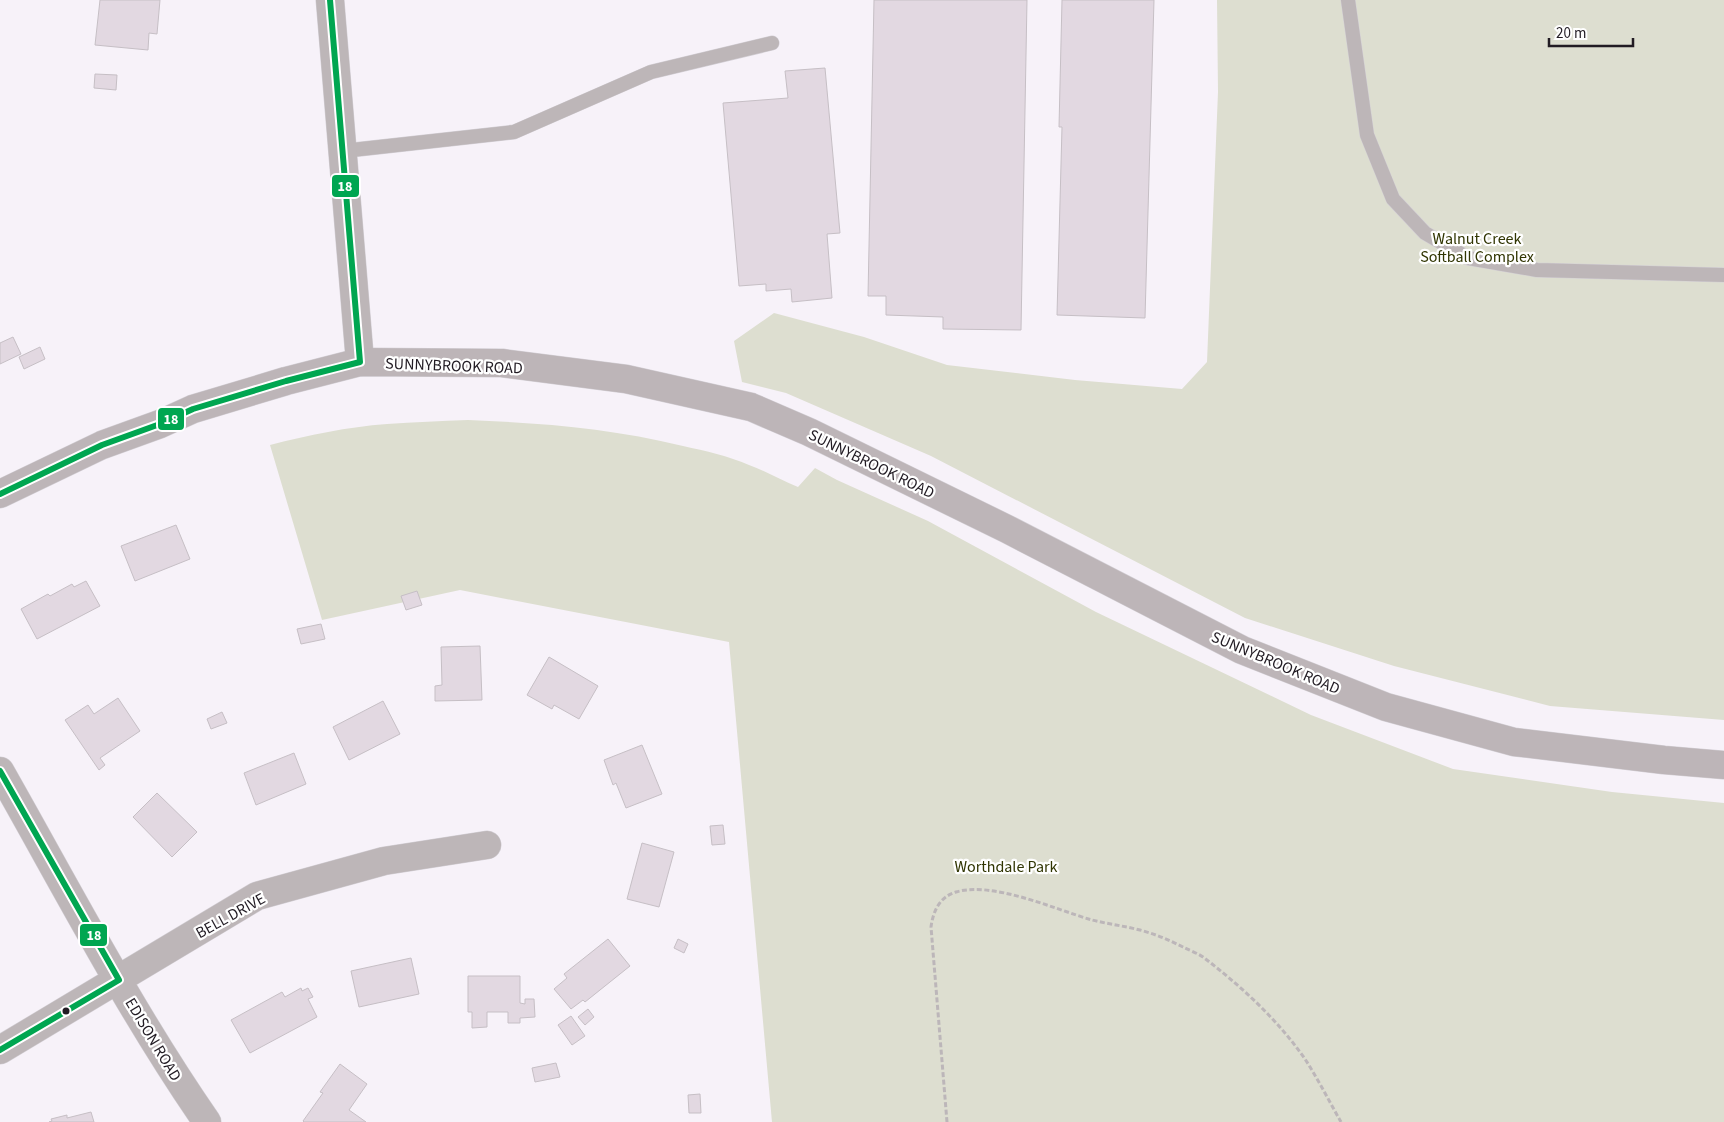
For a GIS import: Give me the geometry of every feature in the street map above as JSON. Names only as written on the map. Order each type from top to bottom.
[{"type":"main road","name":"SUNNYBROOK ROAD","points":[[0,494],[102,445],[160,424],[193,409],[286,381],[360,362],[502,363],[626,379],[751,407],[809,432],[1007,529],[1242,650],[1386,707],[1514,742],[1664,760],[1724,765]]},
{"type":"street","points":[[330,0],[360,362]]},
{"type":"street","name":"EDISON ROAD","points":[[0,770],[119,980],[180,1082],[207,1122]]},
{"type":"street","name":"BELL DRIVE","points":[[0,1050],[257,896],[384,861],[486,845]]},
{"type":"lane","points":[[1348,0],[1367,135],[1393,199],[1425,233],[1468,258],[1537,270],[1724,275]]},
{"type":"lane","points":[[342,151],[514,132],[650,72],[772,43]]},
{"type":"path","points":[[947,1122],[932,920],[937,906],[947,896],[955,892],[983,890],[1023,898],[1094,921],[1140,930],[1168,940],[1200,956],[1230,978],[1278,1027],[1304,1059],[1341,1122]]},
{"type":"green space","name":"Walnut Creek Softball Complex","points":[[1217,0],[1724,0],[1724,720],[1550,706],[1394,666],[1245,618],[931,456],[786,393],[742,382],[734,341],[774,313],[864,337],[947,365],[1075,380],[1182,389],[1207,362],[1218,92]]},
{"type":"green space","name":"Worthdale Park","points":[[468,420],[576,427],[656,440],[733,459],[798,487],[815,468],[837,480],[928,521],[1096,612],[1311,715],[1453,769],[1612,792],[1724,803],[1724,1122],[772,1122],[729,642],[460,590],[322,620],[270,445],[357,427]]},
{"type":"building","points":[[100,0],[160,0],[157,34],[149,33],[148,50],[95,45]]},
{"type":"building","points":[[874,0],[1027,0],[1021,330],[943,329],[943,317],[886,315],[886,296],[868,296]]},
{"type":"building","points":[[1062,0],[1154,0],[1145,318],[1057,315],[1062,127],[1059,127]]},
{"type":"building","points":[[825,68],[840,233],[827,234],[832,298],[792,302],[791,289],[766,291],[766,284],[739,286],[723,103],[788,98],[785,71]]},
{"type":"building","points":[[95,74],[117,75],[116,90],[94,88]]},
{"type":"building","points":[[13,337],[21,354],[0,364],[0,343]]},
{"type":"building","points":[[40,347],[45,359],[24,369],[19,357]]},
{"type":"building","points":[[176,525],[190,559],[135,581],[121,546]]},
{"type":"building","points":[[86,581],[100,606],[37,639],[21,609],[48,594],[50,596],[72,584],[74,587]]},
{"type":"building","points":[[417,591],[422,605],[406,610],[401,596]]},
{"type":"building","points":[[321,624],[325,639],[301,644],[297,629]]},
{"type":"building","points":[[480,646],[482,700],[435,701],[435,686],[442,685],[441,647]]},
{"type":"building","points":[[549,657],[598,686],[579,719],[554,705],[552,709],[527,695]]},
{"type":"building","points":[[118,698],[140,731],[100,758],[105,765],[99,770],[65,720],[88,705],[94,714]]},
{"type":"building","points":[[383,701],[400,734],[349,760],[333,727]]},
{"type":"building","points":[[222,712],[227,723],[211,729],[207,719]]},
{"type":"building","points":[[642,745],[662,794],[626,808],[616,783],[613,785],[604,760]]},
{"type":"building","points":[[294,753],[306,784],[256,805],[244,773]]},
{"type":"building","points":[[157,793],[197,832],[172,857],[133,817]]},
{"type":"building","points":[[723,825],[725,844],[712,845],[710,826]]},
{"type":"building","points":[[642,843],[674,852],[659,907],[627,899]]},
{"type":"building","points":[[608,939],[630,966],[585,1002],[583,1000],[571,1009],[554,989],[567,978],[564,974]]},
{"type":"building","points":[[678,939],[688,944],[684,953],[674,948]]},
{"type":"building","points":[[411,958],[419,994],[359,1007],[351,971]]},
{"type":"building","points":[[468,976],[520,976],[520,1003],[525,1004],[525,999],[534,999],[535,1017],[520,1018],[520,1023],[508,1023],[508,1012],[487,1012],[487,1027],[472,1028],[472,1012],[468,1012]]},
{"type":"building","points":[[301,988],[302,991],[308,988],[313,997],[308,999],[317,1017],[250,1053],[231,1020],[282,992],[285,997]]},
{"type":"building","points":[[588,1009],[594,1017],[585,1025],[578,1017]]},
{"type":"building","points":[[571,1016],[585,1036],[572,1045],[558,1025]]},
{"type":"building","points":[[556,1063],[560,1077],[535,1082],[532,1068]]},
{"type":"building","points":[[340,1064],[367,1084],[349,1110],[366,1122],[304,1122],[323,1093],[320,1092]]},
{"type":"building","points":[[700,1094],[701,1113],[689,1113],[688,1095]]},
{"type":"building","points":[[91,1112],[94,1122],[49,1122],[52,1121],[51,1119],[67,1115],[67,1118]]},
{"type":"transit line","name":"18","points":[[0,494],[102,445],[160,424],[193,409],[286,381],[360,362],[330,0]]},
{"type":"transit line","name":"18","points":[[0,771],[119,980],[0,1050]]}]
